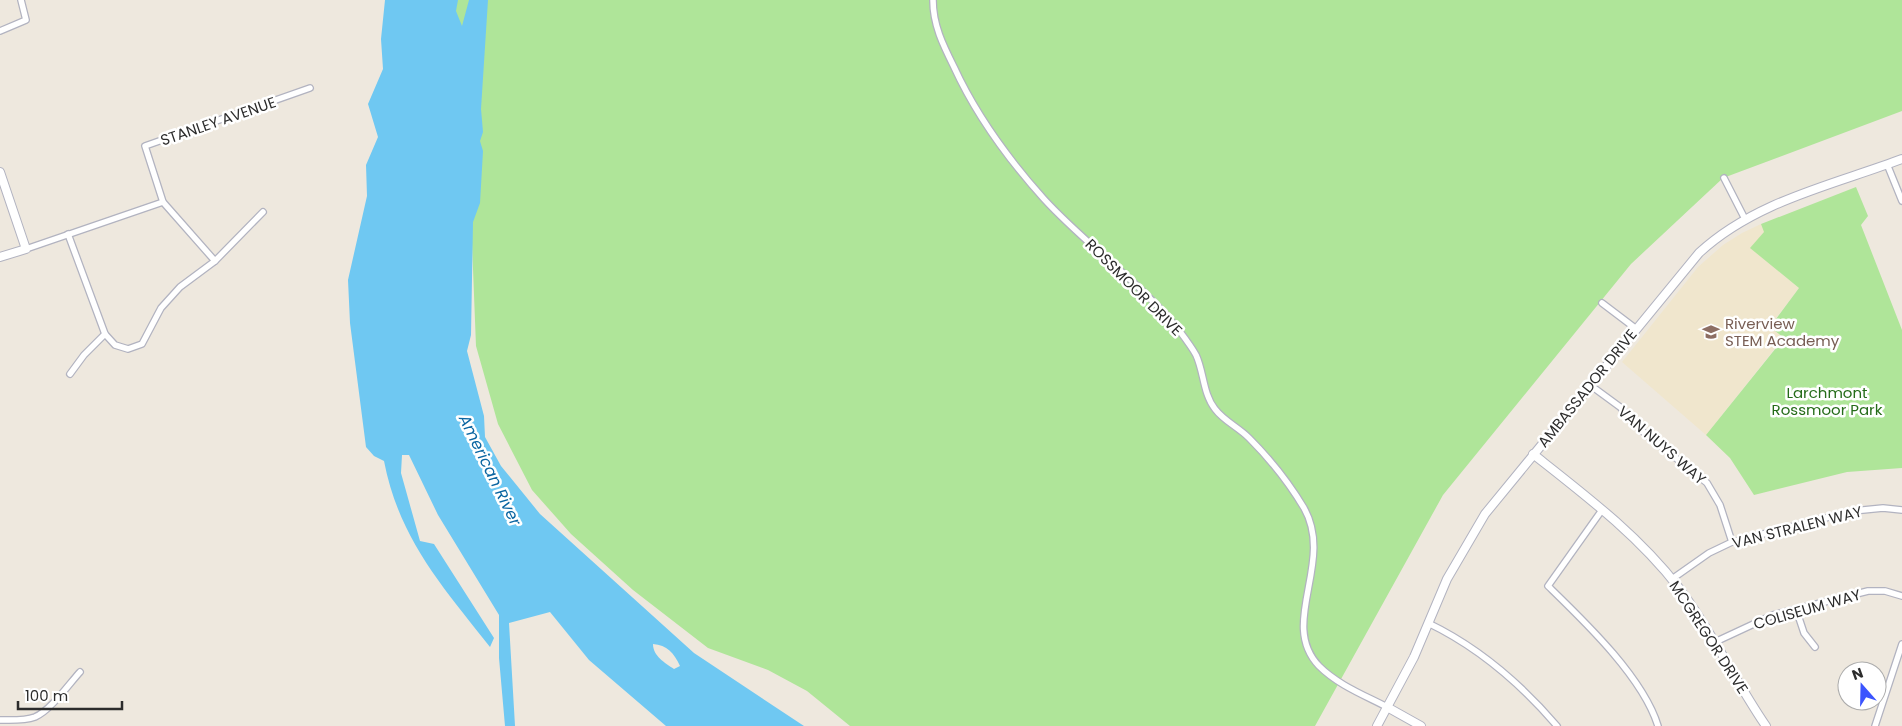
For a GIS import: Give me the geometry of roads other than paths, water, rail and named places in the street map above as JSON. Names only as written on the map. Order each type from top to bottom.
[{"type":"street","points":[[0,31],[26,20],[22,0]]},
{"type":"street","name":"ROSSMOOR DRIVE","points":[[933,0],[938,33],[966,93],[986,124],[1044,199],[1178,329],[1196,356],[1213,406],[1224,419],[1248,437],[1260,449],[1298,500],[1310,524],[1315,542],[1314,559],[1303,618],[1304,635],[1308,649],[1318,664],[1329,674],[1422,726]]},
{"type":"street","name":"STANLEY AVENUE","points":[[163,202],[146,146],[310,88]]},
{"type":"street","name":"AMBASSADOR DRIVE","points":[[1377,726],[1414,657],[1447,579],[1476,528],[1635,328],[1699,253],[1726,230],[1745,219],[1784,201],[1902,159]]},
{"type":"street","points":[[1887,164],[1902,201]]},
{"type":"street","points":[[0,172],[26,249]]},
{"type":"street","points":[[1724,178],[1745,219]]},
{"type":"street","points":[[0,257],[163,202],[215,261]]},
{"type":"street","points":[[68,234],[105,334],[119,348],[128,349],[138,346],[144,340],[154,320],[170,297],[190,278],[215,261],[262,212]]},
{"type":"street","points":[[1602,303],[1635,328]]},
{"type":"street","points":[[70,374],[84,355],[105,334]]},
{"type":"street","name":"VAN NUYS WAY","points":[[1590,385],[1620,407],[1642,431],[1707,483],[1720,505],[1732,542]]},
{"type":"street","name":"MCGREGOR DRIVE","points":[[1534,454],[1642,546],[1672,580],[1715,642],[1766,726]]},
{"type":"street","name":"VAN STRALEN WAY","points":[[1672,580],[1709,553],[1732,542],[1853,511],[1883,508],[1902,510]]},
{"type":"street","points":[[1602,510],[1548,586],[1594,632],[1622,665],[1641,693],[1658,726]]},
{"type":"street","name":"COLISEUM WAY","points":[[1715,642],[1760,620],[1868,591],[1885,591],[1902,596]]},
{"type":"street","points":[[1796,609],[1804,632],[1815,647]]},
{"type":"street","points":[[1428,623],[1449,633],[1504,674],[1529,695],[1556,726]]},
{"type":"street","points":[[1875,726],[1902,644]]},
{"type":"street","points":[[0,720],[21,720],[36,716],[48,708],[80,672]]},
{"type":"water","name":"American River","points":[[385,0],[458,0],[456,11],[462,26],[469,0],[488,0],[481,109],[483,132],[480,141],[483,151],[480,203],[473,222],[471,335],[467,351],[484,416],[485,437],[501,466],[540,514],[694,653],[804,726],[666,726],[589,660],[550,612],[509,623],[515,726],[505,726],[499,658],[499,615],[438,515],[409,455],[402,455],[401,473],[420,541],[434,544],[494,638],[490,647],[425,561],[400,515],[384,461],[374,456],[366,447],[350,323],[348,280],[367,196],[366,165],[378,137],[368,104],[383,69],[381,39]],"holes":[[[653,644],[670,650],[680,666],[674,669],[660,659],[655,652]]]},
{"type":"place","name":"Riverview STEM Academy","points":[[1711,332]]},
{"type":"park label","name":"Larchmont Rossmoor Park","points":[[1827,400]]}]
